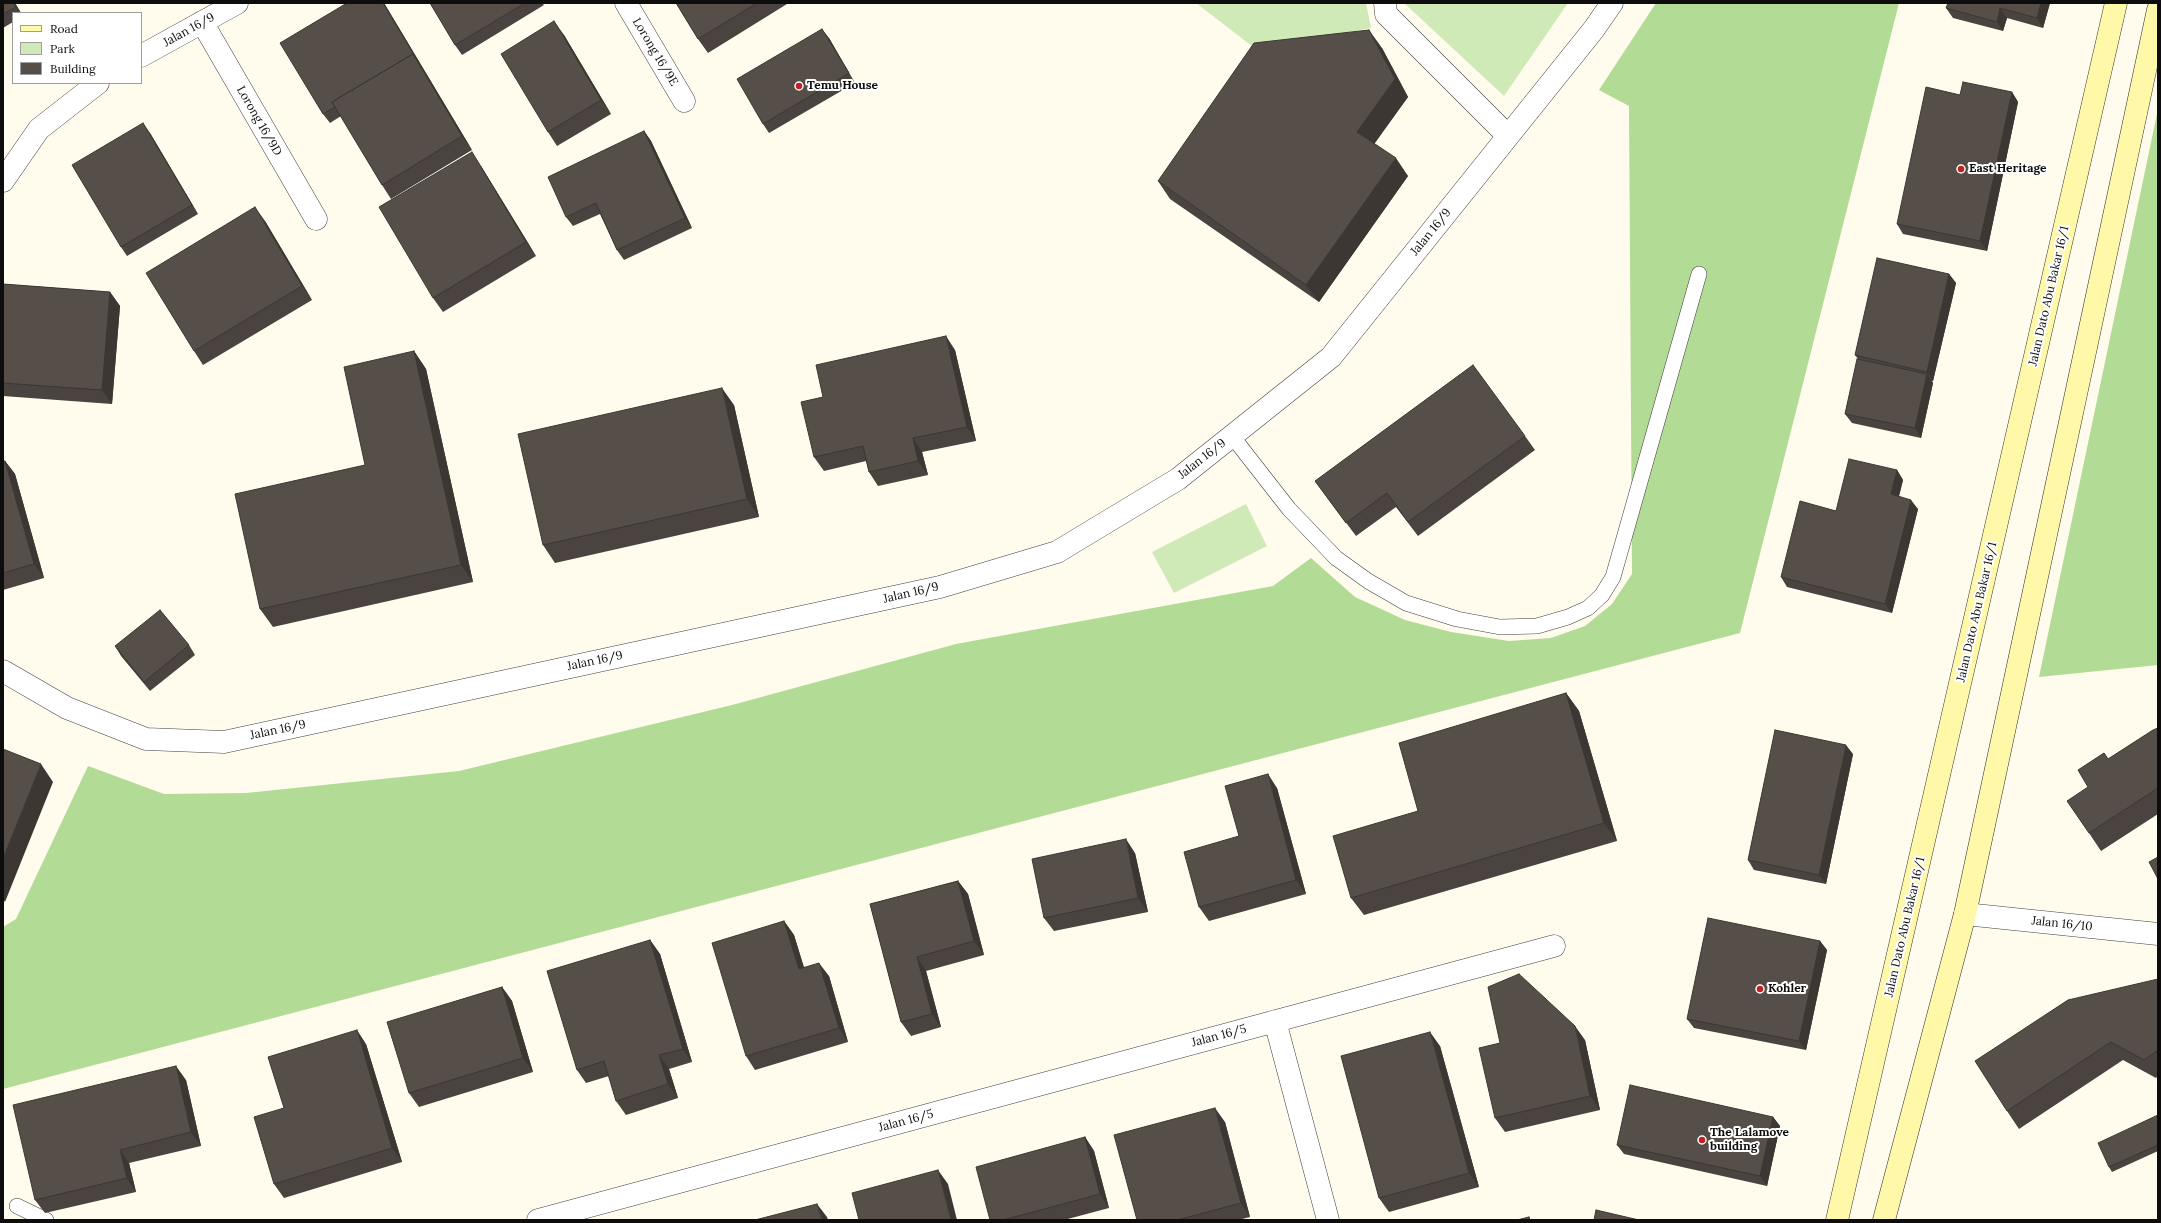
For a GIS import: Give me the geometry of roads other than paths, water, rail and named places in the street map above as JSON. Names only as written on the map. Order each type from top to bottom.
[{"type":"main road","name":"Jalan Dato Abu Bakar 16/1","points":[[1837,1220],[2116,3]]},
{"type":"main road","points":[[1884,1220],[1965,914],[2158,10]]},
{"type":"street","name":"Jalan 16/9","points":[[142,55],[237,3]]},
{"type":"street","name":"Lorong 16/9E","points":[[626,3],[684,101]]},
{"type":"street","points":[[1385,3],[1386,14],[1508,136]]},
{"type":"street","name":"Jalan 16/9","points":[[3,671],[66,708],[146,739],[224,742],[940,587],[1057,552],[1178,479],[1331,357],[1594,29],[1612,3]]},
{"type":"street","name":"Lorong 16/9D","points":[[202,22],[316,219]]},
{"type":"street","points":[[3,181],[39,129],[97,84]]},
{"type":"street","name":"Jalan 16/10","points":[[1965,914],[2158,934]]},
{"type":"street","name":"Jalan 16/5","points":[[538,1220],[1554,946]]},
{"type":"street","points":[[1275,1022],[1328,1220]]},
{"type":"lane","points":[[1232,436],[1289,509],[1336,558],[1368,581],[1406,603],[1457,619],[1500,627],[1537,626],[1568,617],[1588,608],[1602,595],[1612,577],[1699,274]]},
{"type":"lane","points":[[17,1206],[46,1220]]},
{"type":"place","name":"Temu House","points":[[799,86]]},
{"type":"place","name":"East Heritage","points":[[1961,169]]},
{"type":"place","name":"Kohler","points":[[1760,989]]},
{"type":"place","name":"The Lalamove building","points":[[1702,1140]]}]
